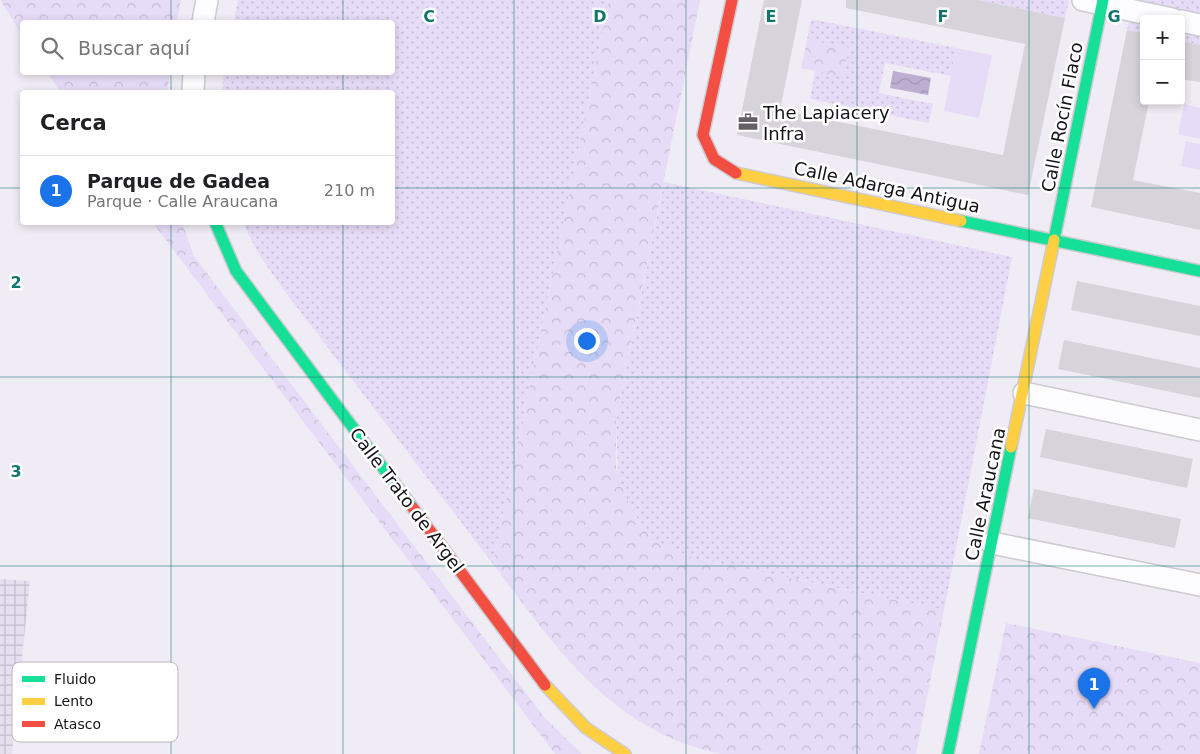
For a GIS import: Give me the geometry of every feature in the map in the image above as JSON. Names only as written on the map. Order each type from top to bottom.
[{"type":"street","points":[[203,20],[207,0]]},
{"type":"street","name":"Calle Adarga Antigua","points":[[732,0],[703,135],[714,159],[734,173],[1200,271]]},
{"type":"street","points":[[1096,1],[1155,15]]},
{"type":"street","name":"Calle Rocín Flaco","points":[[1055,241],[1096,1]]},
{"type":"street","points":[[1185,22],[1200,25]]},
{"type":"street","points":[[193,90],[194,75]]},
{"type":"street","name":"Calle Trato de Argel","points":[[216,225],[236,271],[553,695],[579,724],[599,740],[625,754]]},
{"type":"street","name":"Calle Araucana","points":[[948,754],[1055,241]]},
{"type":"street","points":[[1024,393],[1200,430]]},
{"type":"street","points":[[992,543],[1200,585]]},
{"type":"shaded area","points":[[0,579],[30,581],[22,662],[12,662],[12,754],[0,754]]},
{"type":"green space","points":[[0,0],[181,0],[177,20],[20,20],[20,32]]},
{"type":"green space","points":[[238,0],[609,0],[493,564],[283,289],[258,253],[244,225],[395,225],[395,90],[222,90],[224,75],[395,75],[395,20],[234,20]]},
{"type":"green space","points":[[609,0],[700,0],[616,419],[616,468],[631,510],[655,540],[693,558],[944,610],[916,754],[721,754],[682,743],[648,726],[617,706],[589,682],[540,626],[493,564]]},
{"type":"green space","points":[[978,0],[1069,0],[1065,18]]},
{"type":"green space","points":[[1134,0],[1200,0],[1200,45],[1185,42],[1185,15],[1140,15],[1140,32],[1127,30]]},
{"type":"green space","points":[[811,19],[956,48],[951,76],[885,63],[879,93],[933,104],[929,123],[810,99],[815,71],[843,76],[849,48],[807,40]]},
{"type":"green space","points":[[807,40],[849,48],[843,77],[801,68]]},
{"type":"green space","points":[[956,48],[992,55],[979,118],[944,111]]},
{"type":"green space","points":[[48,75],[170,75],[167,90],[60,90]]},
{"type":"green space","points":[[1184,105],[1200,108],[1200,139],[1178,134]]},
{"type":"green space","points":[[1186,141],[1200,144],[1200,170],[1181,166]]},
{"type":"green space","points":[[664,182],[1012,257],[944,610],[693,558],[655,540],[631,510],[618,474],[616,419]]},
{"type":"green space","points":[[155,225],[183,225],[194,256],[544,717],[582,754],[555,754]]},
{"type":"green space","points":[[1006,623],[1200,663],[1200,754],[979,754]]},
{"type":"water","points":[[893,71],[931,78],[928,95],[890,88]]},
{"type":"building","points":[[764,0],[802,0],[780,110],[1003,155],[1025,44],[846,8],[846,0],[978,0],[1065,18],[1028,195],[737,135]]},
{"type":"building","points":[[1127,30],[1140,32],[1140,105],[1148,105],[1133,180],[1200,193],[1200,230],[1091,207]]},
{"type":"building","points":[[1185,42],[1200,45],[1200,82],[1185,80]]},
{"type":"building","points":[[1077,281],[1200,306],[1200,336],[1071,310]]},
{"type":"building","points":[[1064,340],[1200,368],[1200,398],[1058,369]]},
{"type":"building","points":[[1046,429],[1193,459],[1187,488],[1040,457]]},
{"type":"building","points":[[1034,489],[1181,519],[1175,548],[1028,518]]},
{"type":"traffic: fast","points":[[1054,240],[1103,0]]},
{"type":"traffic: fast","points":[[961,221],[1200,271]]},
{"type":"traffic: fast","points":[[216,225],[236,271],[413,508]]},
{"type":"traffic: fast","points":[[948,754],[1011,447]]},
{"type":"traffic: slow","points":[[736,173],[961,221]]},
{"type":"traffic: slow","points":[[1011,447],[1054,240]]},
{"type":"traffic: slow","points":[[545,685],[586,728],[625,754]]},
{"type":"traffic: jam","points":[[732,0],[703,135],[714,159],[736,173]]},
{"type":"traffic: jam","points":[[413,508],[545,685]]},
{"type":"place","name":"The Lapiacery Infra","points":[[748,122]]},
{"type":"place","name":"Parque de Gadea","points":[[1094,709]]}]
